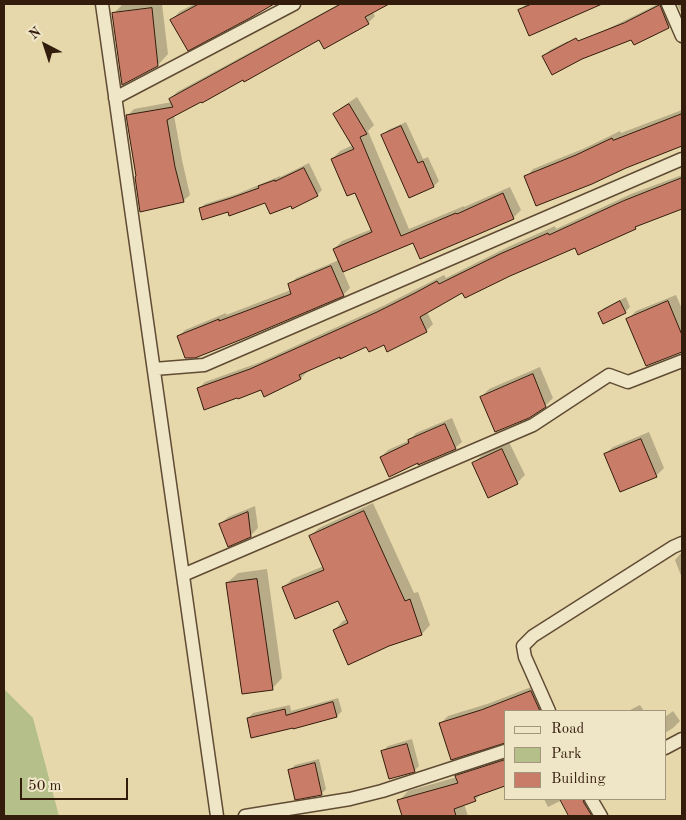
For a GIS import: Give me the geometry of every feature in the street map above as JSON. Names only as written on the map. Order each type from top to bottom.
[{"type":"street","points":[[102,4],[217,816]]},
{"type":"street","points":[[115,98],[294,4]]},
{"type":"street","points":[[668,4],[682,36]]},
{"type":"street","points":[[154,369],[204,365],[682,159]]},
{"type":"street","points":[[183,576],[533,425],[609,375],[628,382],[682,361]]},
{"type":"street","points":[[549,710],[525,657],[523,646],[534,636],[682,543]]},
{"type":"street","points":[[666,747],[682,739]]},
{"type":"street","points":[[245,816],[350,799],[382,791],[503,752]]},
{"type":"street","points":[[592,800],[600,816]]},
{"type":"green space","points":[[4,689],[33,718],[59,816],[4,816]]},
{"type":"building","points":[[199,4],[274,4],[188,51],[170,20]]},
{"type":"building","points":[[341,4],[389,4],[365,17],[369,24],[324,49],[319,40],[244,82],[243,80],[167,120],[175,167],[184,202],[140,212],[126,115],[173,107],[169,99]]},
{"type":"building","points":[[532,4],[602,4],[529,36],[518,10]]},
{"type":"building","points":[[660,5],[669,28],[634,45],[631,40],[582,59],[552,75],[542,56],[576,38],[578,41],[624,23]]},
{"type":"building","points":[[152,8],[158,66],[122,85],[112,13]]},
{"type":"building","points":[[349,104],[367,134],[360,137],[401,236],[503,193],[514,219],[420,259],[413,243],[343,272],[333,249],[372,232],[355,193],[347,196],[331,159],[354,149],[333,114]]},
{"type":"building","points":[[682,114],[682,146],[536,206],[524,176],[612,138],[613,140]]},
{"type":"building","points":[[401,126],[418,163],[423,161],[434,187],[409,198],[381,135]]},
{"type":"building","points":[[304,168],[318,196],[292,209],[291,206],[270,214],[265,203],[229,216],[228,212],[202,220],[199,208],[259,188],[258,186],[275,181]]},
{"type":"building","points":[[682,178],[682,209],[635,227],[636,229],[578,255],[575,248],[465,298],[462,293],[420,317],[427,332],[387,352],[384,345],[369,352],[366,347],[299,375],[301,379],[264,397],[261,390],[204,410],[197,388],[250,369],[377,312],[437,281],[439,284],[548,233],[549,235],[623,201]]},
{"type":"building","points":[[331,266],[344,296],[195,358],[185,358],[177,336],[291,294],[288,284]]},
{"type":"building","points":[[620,301],[626,313],[603,324],[598,313]]},
{"type":"building","points":[[668,301],[682,335],[682,352],[646,366],[626,319]]},
{"type":"building","points":[[533,374],[546,407],[529,418],[495,432],[480,397]]},
{"type":"building","points":[[445,424],[456,449],[418,465],[418,463],[389,477],[380,457],[409,443],[408,440]]},
{"type":"building","points":[[641,439],[657,477],[620,492],[604,454]]},
{"type":"building","points":[[502,449],[518,484],[488,498],[472,463]]},
{"type":"building","points":[[364,511],[405,601],[410,599],[422,635],[389,646],[348,665],[333,630],[348,623],[338,601],[295,619],[282,587],[324,570],[309,536]]},
{"type":"building","points":[[248,512],[251,537],[228,547],[219,524]]},
{"type":"building","points":[[257,579],[273,690],[242,694],[226,583]]},
{"type":"building","points":[[531,691],[540,710],[503,710],[503,744],[451,760],[439,723],[481,710]]},
{"type":"building","points":[[333,702],[337,717],[251,738],[247,718],[285,709],[286,715]]},
{"type":"building","points":[[407,744],[415,772],[389,779],[381,751]]},
{"type":"building","points":[[503,761],[503,787],[474,797],[476,801],[454,809],[456,816],[402,816],[397,800],[458,783],[455,776]]},
{"type":"building","points":[[315,763],[322,795],[295,800],[288,770]]},
{"type":"building","points":[[561,800],[583,800],[592,816],[569,816]]}]
